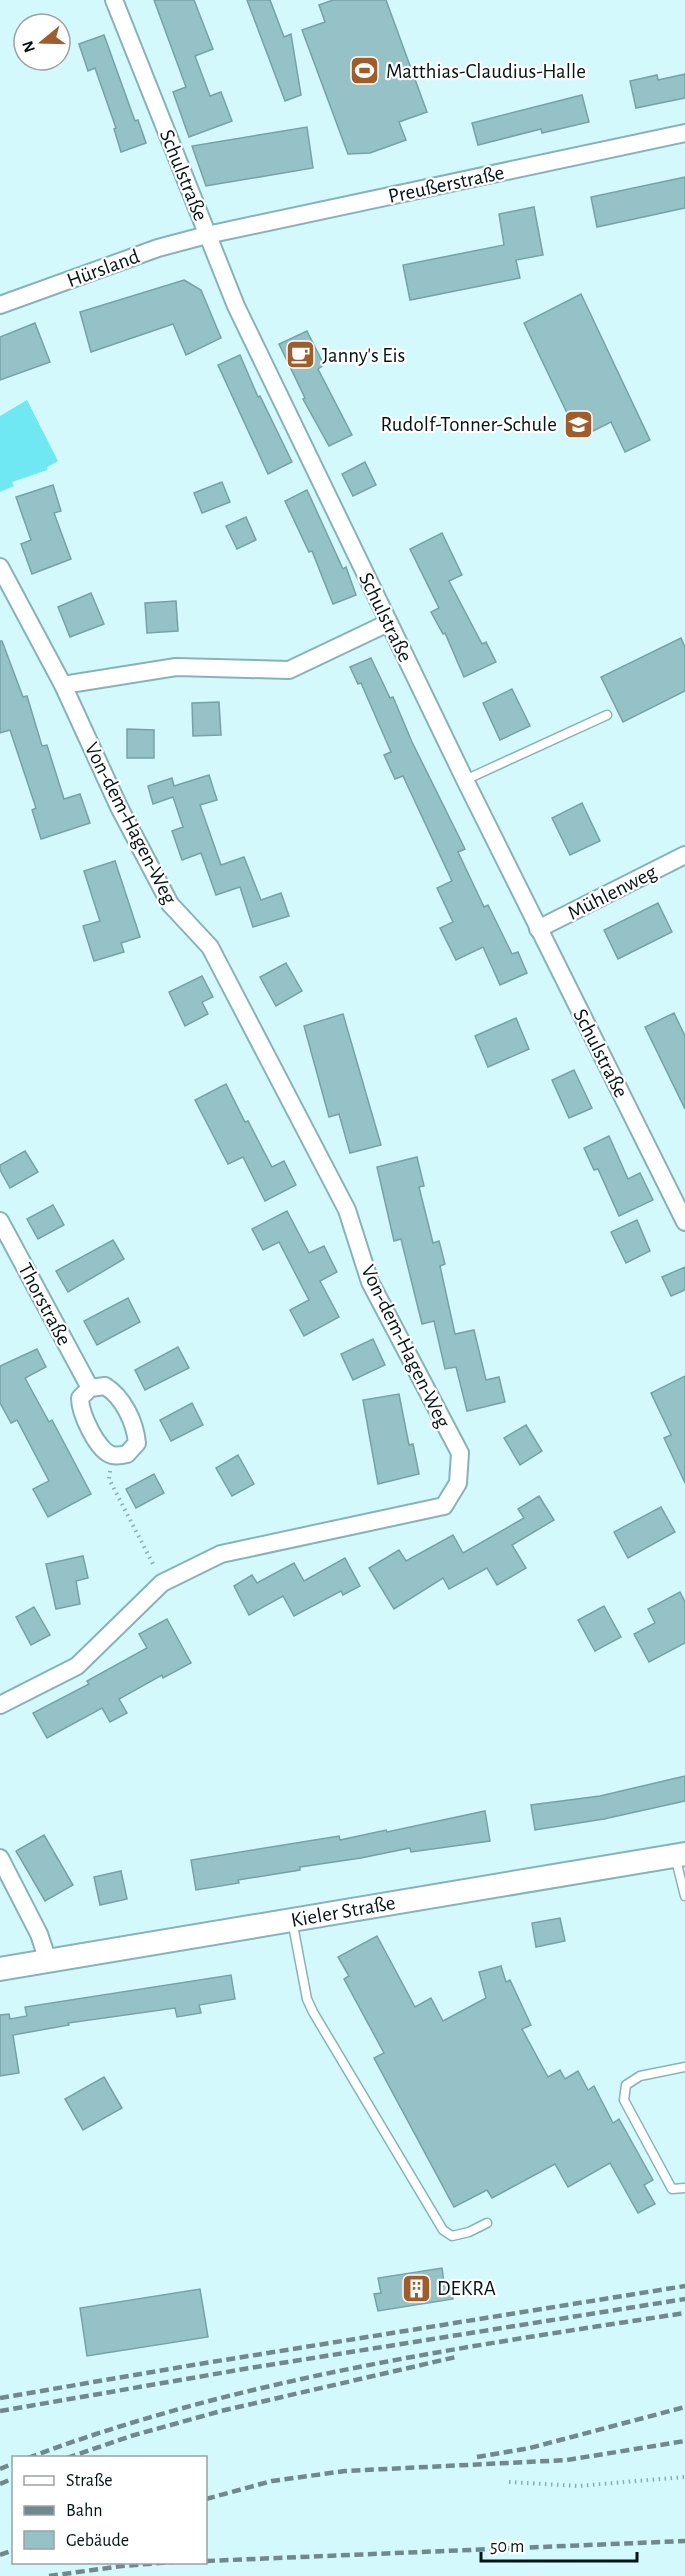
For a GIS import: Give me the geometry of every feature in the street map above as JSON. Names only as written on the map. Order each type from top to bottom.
[{"type":"main road","name":"Kieler Straße","points":[[0,1969],[680,1855]]},
{"type":"street","name":"Schulstraße","points":[[114,0],[239,313],[538,929],[685,1222]]},
{"type":"street","name":"Preußerstraße","points":[[207,235],[685,133]]},
{"type":"street","name":"Hürsland","points":[[0,305],[158,248],[207,235]]},
{"type":"street","name":"Von-dem-Hagen-Weg","points":[[0,567],[63,685],[119,807],[170,904],[210,947],[342,1200],[369,1282],[460,1453],[458,1483],[444,1506],[221,1554],[162,1582],[77,1666],[0,1705]]},
{"type":"street","points":[[63,685],[176,667],[289,670],[388,623]]},
{"type":"street","name":"Mühlenweg","points":[[538,929],[685,855]]},
{"type":"street","name":"Thorstraße","points":[[0,1221],[90,1388]]},
{"type":"street","points":[[105,1386],[116,1393],[136,1428],[137,1443],[127,1454],[113,1455],[102,1450],[80,1411],[80,1398],[90,1388],[105,1386]]},
{"type":"street","points":[[0,1858],[39,1934],[48,1961]]},
{"type":"lane","points":[[465,780],[608,715]]},
{"type":"lane","points":[[680,1855],[685,1896]]},
{"type":"lane","points":[[292,1920],[307,1999],[443,2230],[452,2236],[469,2232],[487,2223]]},
{"type":"lane","points":[[685,2067],[640,2076],[626,2085],[624,2100],[672,2189],[685,2188]]},
{"type":"path","points":[[113,1455],[109,1479],[162,1582]]},
{"type":"path","points":[[509,2482],[578,2486],[685,2477]]},
{"type":"shaded area","points":[[27,400],[58,461],[47,467],[47,470],[12,482],[14,486],[0,492],[0,416]]},
{"type":"building","points":[[154,0],[194,0],[213,49],[195,56],[210,96],[221,92],[232,121],[189,137],[173,92],[186,87]]},
{"type":"building","points":[[247,0],[270,0],[284,37],[291,34],[301,95],[285,101]]},
{"type":"building","name":"Matthias-Claudius-Halle","points":[[333,0],[386,0],[427,112],[399,122],[406,140],[370,153],[348,154],[302,30],[325,22],[319,5]]},
{"type":"building","points":[[104,35],[135,121],[138,120],[146,143],[121,152],[114,129],[116,128],[95,68],[88,71],[79,44]]},
{"type":"building","points":[[685,74],[685,98],[636,108],[630,81],[657,75],[658,80]]},
{"type":"building","points":[[582,95],[589,122],[542,133],[541,129],[478,145],[472,123]]},
{"type":"building","points":[[307,127],[313,168],[206,186],[192,146]]},
{"type":"building","points":[[685,177],[685,208],[597,227],[591,197]]},
{"type":"building","points":[[534,207],[543,255],[516,260],[520,278],[410,300],[403,265],[504,245],[499,214]]},
{"type":"building","points":[[184,280],[201,290],[221,338],[186,355],[173,324],[91,352],[80,312]]},
{"type":"building","points":[[581,294],[650,440],[625,452],[611,422],[579,438],[524,323]]},
{"type":"building","points":[[35,323],[50,362],[0,380],[0,337]]},
{"type":"building","points":[[307,331],[324,365],[318,369],[352,435],[329,446],[303,399],[305,398],[279,344]]},
{"type":"building","points":[[240,355],[258,397],[260,396],[292,462],[268,474],[218,365]]},
{"type":"building","points":[[365,462],[376,485],[353,496],[342,474]]},
{"type":"building","points":[[222,482],[230,502],[202,513],[194,493]]},
{"type":"building","points":[[53,485],[61,511],[54,513],[71,559],[32,574],[21,544],[31,540],[16,497]]},
{"type":"building","points":[[307,490],[343,569],[346,567],[356,595],[333,604],[312,551],[309,552],[285,501]]},
{"type":"building","points":[[246,517],[256,540],[237,549],[226,526]]},
{"type":"building","points":[[442,533],[462,575],[449,581],[482,644],[486,642],[496,662],[464,677],[445,633],[443,634],[431,612],[439,608],[410,549]]},
{"type":"building","points":[[91,593],[104,624],[70,637],[58,607]]},
{"type":"building","points":[[176,601],[178,631],[147,633],[145,603]]},
{"type":"building","points":[[681,638],[685,647],[685,691],[623,722],[601,677]]},
{"type":"building","points":[[0,641],[2,641],[23,697],[27,696],[42,746],[47,745],[64,799],[80,794],[90,823],[41,839],[32,810],[36,808],[10,730],[0,733]]},
{"type":"building","points":[[371,658],[390,698],[393,697],[412,742],[465,849],[458,852],[484,907],[488,905],[512,954],[518,952],[527,973],[500,985],[483,947],[456,960],[440,928],[453,922],[437,888],[452,881],[403,776],[395,779],[384,755],[391,752],[361,683],[358,684],[350,667]]},
{"type":"building","points":[[512,689],[530,726],[500,740],[483,703]]},
{"type":"building","points":[[219,702],[221,735],[193,736],[192,703]]},
{"type":"building","points":[[127,729],[154,730],[154,758],[127,758]]},
{"type":"building","points":[[209,775],[217,800],[200,805],[221,865],[244,857],[261,900],[281,893],[289,916],[253,927],[240,887],[216,895],[201,853],[182,860],[172,831],[183,827],[173,797],[153,804],[148,786],[172,778],[174,786]]},
{"type":"building","points":[[582,803],[600,841],[570,855],[552,818]]},
{"type":"building","points":[[115,861],[140,937],[121,943],[124,952],[94,961],[83,926],[100,921],[84,871]]},
{"type":"building","points":[[658,903],[672,932],[618,959],[604,930]]},
{"type":"building","points":[[286,963],[302,991],[276,1006],[260,977]]},
{"type":"building","points":[[202,976],[213,997],[202,1002],[208,1014],[185,1026],[169,992]]},
{"type":"building","points":[[674,1013],[685,1036],[685,1109],[645,1027]]},
{"type":"building","points":[[343,1014],[381,1145],[350,1153],[339,1114],[329,1117],[304,1026]]},
{"type":"building","points":[[516,1018],[529,1049],[488,1067],[475,1036]]},
{"type":"building","points":[[574,1070],[592,1108],[569,1118],[552,1080]]},
{"type":"building","points":[[226,1084],[245,1122],[248,1121],[272,1167],[284,1161],[296,1185],[265,1201],[243,1157],[228,1164],[195,1100]]},
{"type":"building","points":[[609,1136],[628,1179],[640,1173],[653,1200],[619,1216],[598,1169],[594,1170],[584,1148]]},
{"type":"building","points":[[25,1151],[38,1172],[10,1188],[0,1170],[0,1165]]},
{"type":"building","points":[[417,1157],[424,1186],[419,1187],[433,1243],[439,1241],[445,1264],[440,1266],[455,1334],[474,1330],[486,1380],[499,1377],[505,1402],[467,1411],[456,1367],[445,1369],[434,1321],[422,1324],[401,1239],[394,1241],[377,1167]]},
{"type":"building","points":[[53,1205],[64,1225],[38,1239],[27,1219]]},
{"type":"building","points":[[287,1211],[309,1253],[324,1246],[337,1272],[320,1281],[339,1317],[304,1336],[290,1310],[309,1300],[279,1242],[263,1250],[252,1229]]},
{"type":"building","points":[[637,1220],[650,1251],[626,1263],[611,1232]]},
{"type":"building","points":[[113,1240],[124,1259],[68,1292],[56,1271]]},
{"type":"building","points":[[685,1267],[685,1290],[671,1296],[662,1277]]},
{"type":"building","points":[[128,1298],[140,1322],[97,1345],[84,1321]]},
{"type":"building","points":[[373,1339],[385,1365],[353,1380],[341,1354]]},
{"type":"building","points":[[178,1347],[189,1368],[145,1390],[135,1370]]},
{"type":"building","points":[[37,1349],[46,1367],[25,1378],[49,1422],[52,1420],[91,1494],[48,1517],[33,1489],[49,1481],[17,1420],[11,1423],[0,1403],[0,1366]]},
{"type":"building","points":[[685,1376],[685,1483],[664,1438],[671,1435],[651,1393]]},
{"type":"building","points":[[399,1394],[409,1445],[413,1444],[419,1474],[378,1484],[363,1400]]},
{"type":"building","points":[[192,1403],[203,1425],[171,1441],[160,1420]]},
{"type":"building","points":[[526,1425],[542,1451],[520,1465],[504,1438]]},
{"type":"building","points":[[238,1455],[254,1484],[232,1496],[216,1468]]},
{"type":"building","points":[[154,1474],[164,1493],[136,1508],[126,1489]]},
{"type":"building","points":[[539,1496],[554,1520],[512,1545],[526,1568],[497,1585],[487,1568],[449,1589],[443,1578],[394,1609],[369,1568],[399,1550],[406,1561],[453,1535],[463,1553],[524,1518],[518,1509]]},
{"type":"building","points":[[661,1507],[675,1532],[628,1558],[614,1532]]},
{"type":"building","points":[[83,1556],[88,1578],[76,1581],[80,1604],[56,1609],[46,1564]]},
{"type":"building","points":[[345,1558],[360,1586],[343,1595],[341,1591],[294,1616],[283,1596],[249,1615],[234,1586],[252,1575],[257,1583],[294,1563],[304,1581]]},
{"type":"building","points":[[680,1592],[685,1602],[685,1643],[649,1662],[634,1634],[655,1623],[648,1609]]},
{"type":"building","points":[[604,1606],[621,1637],[595,1651],[578,1620]]},
{"type":"building","points":[[34,1607],[50,1635],[31,1645],[16,1617]]},
{"type":"building","points":[[167,1619],[191,1663],[163,1678],[162,1675],[119,1699],[127,1713],[110,1722],[102,1708],[47,1738],[33,1713],[89,1684],[87,1681],[147,1648],[139,1634]]},
{"type":"building","points":[[685,1776],[685,1801],[604,1819],[535,1830],[531,1805],[600,1796]]},
{"type":"building","points":[[485,1811],[490,1841],[411,1852],[410,1848],[300,1867],[300,1870],[238,1880],[239,1883],[196,1890],[191,1860],[339,1836],[340,1840]]},
{"type":"building","points":[[44,1835],[73,1885],[45,1901],[16,1851]]},
{"type":"building","points":[[121,1871],[127,1899],[100,1905],[94,1877]]},
{"type":"building","points":[[560,1918],[565,1941],[536,1947],[532,1923]]},
{"type":"building","points":[[377,1936],[415,2007],[431,1998],[443,2021],[486,1998],[479,1972],[501,1966],[506,1982],[510,1980],[531,2025],[522,2029],[548,2077],[560,2070],[565,2079],[578,2071],[588,2090],[594,2086],[613,2123],[619,2119],[653,2180],[644,2185],[655,2204],[638,2213],[610,2163],[568,2187],[555,2164],[492,2198],[487,2190],[454,2207],[374,2058],[384,2053],[344,1979],[349,1976],[338,1957]]},
{"type":"building","points":[[231,1975],[235,1999],[199,2005],[201,2013],[177,2017],[175,2008],[68,2023],[69,2025],[13,2035],[19,2073],[0,2076],[0,2015],[9,2014],[10,2019],[27,2016],[25,2007]]},
{"type":"building","points":[[104,2077],[122,2108],[83,2130],[65,2099]]},
{"type":"building","name":"DEKRA","points":[[442,2268],[444,2283],[450,2282],[453,2299],[378,2311],[374,2294],[381,2293],[378,2278]]},
{"type":"building","points":[[200,2289],[208,2337],[87,2356],[80,2308]]},
{"type":"railway","points":[[0,2398],[685,2286]]},
{"type":"railway","points":[[0,2411],[250,2368],[685,2299]]},
{"type":"railway","points":[[34,2456],[108,2430],[189,2406],[271,2386],[435,2353],[685,2313]]},
{"type":"railway","points":[[73,2456],[131,2436],[221,2411],[456,2357]]},
{"type":"railway","points":[[477,2457],[530,2448],[685,2407]]},
{"type":"railway","points":[[207,2499],[272,2481],[345,2471],[567,2460],[685,2441]]},
{"type":"railway","points":[[0,2469],[12,2464]]},
{"type":"railway","points":[[0,2484],[12,2479]]},
{"type":"railway","points":[[207,2561],[685,2541]]},
{"type":"railway","points":[[0,2555],[12,2551]]},
{"type":"railway","points":[[49,2576],[148,2564]]},
{"type":"place","name":"Matthias-Claudius-Halle","points":[[365,71]]},
{"type":"place","name":"Janny's Eis","points":[[301,355]]},
{"type":"place","name":"Rudolf-Tonner-Schule","points":[[578,424]]},
{"type":"place","name":"DEKRA","points":[[416,2288]]}]
